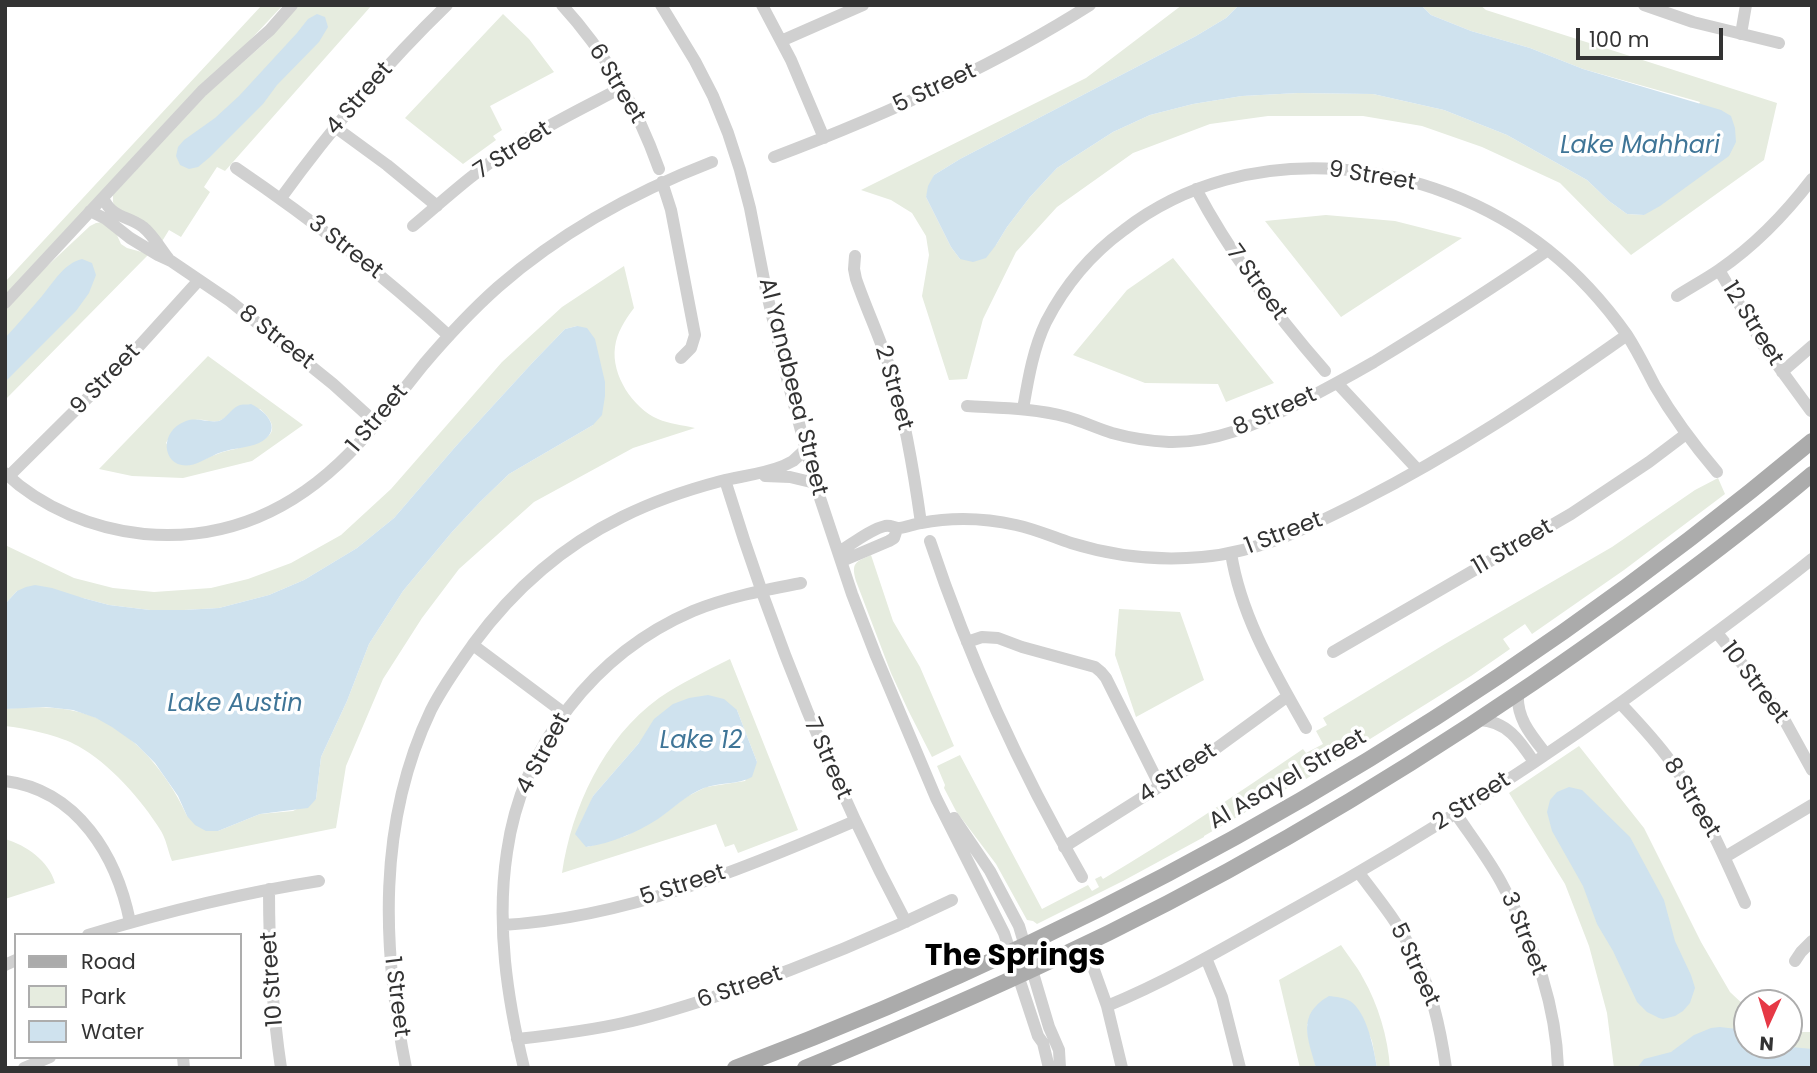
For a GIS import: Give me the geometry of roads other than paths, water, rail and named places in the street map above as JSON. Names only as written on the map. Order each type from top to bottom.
[{"type":"main road","name":"Al Asayel Street","points":[[735,1068],[890,1007],[1026,946],[1110,905],[1315,792],[1491,682],[1577,623],[1660,562],[1812,441]]},
{"type":"main road","name":"Al Asayel Street","points":[[805,1068],[899,1030],[1033,969],[1198,887],[1325,816],[1479,720],[1672,585],[1812,474]]},
{"type":"street","points":[[5,303],[202,91],[270,30],[292,5]]},
{"type":"street","name":"4 Street","points":[[281,198],[335,127],[390,63],[447,5]]},
{"type":"street","name":"6 Street","points":[[562,5],[621,88],[645,133],[661,176]]},
{"type":"street","name":"Al Yanabeea' Street","points":[[661,5],[695,61],[728,133],[750,208],[778,344],[815,483],[876,656],[943,812],[1000,925],[1038,1036],[1043,1042],[1049,1068]]},
{"type":"street","points":[[762,5],[804,88],[824,138]]},
{"type":"street","points":[[781,41],[863,5]]},
{"type":"street","name":"5 Street","points":[[774,157],[909,102],[984,66],[1090,5]]},
{"type":"street","points":[[1644,5],[1693,22],[1779,43]]},
{"type":"street","points":[[1741,34],[1746,5]]},
{"type":"street","name":"7 Street","points":[[413,226],[508,150],[621,88]]},
{"type":"street","points":[[335,127],[437,205]]},
{"type":"street","name":"1 Street","points":[[7,475],[55,508],[81,519],[107,527],[151,534],[223,528],[284,505],[332,470],[376,424],[449,336],[498,288],[560,239],[661,176],[712,163]]},
{"type":"street","name":"3 Street","points":[[236,168],[281,198],[367,264],[449,336]]},
{"type":"street","name":"9 Street","points":[[1023,409],[1028,379],[1045,324],[1090,259],[1131,224],[1173,199],[1224,179],[1274,169],[1367,172],[1401,178],[1464,200],[1511,224],[1548,250],[1591,290],[1626,335],[1686,434],[1717,472]]},
{"type":"street","points":[[661,176],[671,210],[695,335],[691,348],[681,358]]},
{"type":"street","points":[[1677,296],[1719,270],[1746,249],[1812,179]]},
{"type":"street","name":"7 Street","points":[[1196,189],[1223,238],[1249,275],[1325,371]]},
{"type":"street","name":"8 Street","points":[[103,198],[116,215],[147,230],[148,242],[296,353],[376,424]]},
{"type":"street","points":[[90,211],[123,232],[127,244],[131,247],[138,248],[148,242]]},
{"type":"street","points":[[123,232],[125,226],[132,221]]},
{"type":"street","name":"8 Street","points":[[967,406],[1023,409],[1068,417],[1139,439],[1171,442],[1207,439],[1233,433],[1338,384],[1444,320],[1548,250]]},
{"type":"street","name":"2 Street","points":[[855,256],[856,279],[882,345],[907,434],[921,523]]},
{"type":"street","name":"12 Street","points":[[1719,270],[1750,324],[1811,411]]},
{"type":"street","name":"9 Street","points":[[7,475],[132,354],[199,280]]},
{"type":"street","name":"1 Street","points":[[840,556],[890,541],[897,528],[968,519],[1015,524],[1105,552],[1144,557],[1202,557],[1262,546],[1292,535],[1370,496],[1478,436],[1626,335]]},
{"type":"street","points":[[1782,372],[1812,346]]},
{"type":"street","points":[[1338,384],[1418,470]]},
{"type":"street","name":"11 Street","points":[[1334,652],[1561,520],[1686,434]]},
{"type":"street","name":"1 Street","points":[[406,1068],[390,947],[388,899],[392,842],[405,777],[417,742],[444,686],[489,623],[526,584],[568,549],[591,534],[653,503],[685,491],[783,466],[806,449]]},
{"type":"street","name":"1 Street","points":[[747,475],[783,476],[815,483]]},
{"type":"street","points":[[725,480],[760,591]]},
{"type":"street","points":[[930,541],[967,642],[1014,748],[1082,877]]},
{"type":"street","points":[[1231,553],[1246,611],[1306,728]]},
{"type":"street","name":"2 Street","points":[[1107,1006],[1206,958],[1359,873],[1456,814],[1620,704],[1812,559]]},
{"type":"street","name":"4 Street","points":[[524,1068],[508,988],[503,925],[504,873],[515,812],[527,778],[540,753],[564,713],[589,683],[645,637],[709,605],[801,583]]},
{"type":"street","name":"7 Street","points":[[760,591],[798,692],[855,821],[906,922]]},
{"type":"street","name":"10 Street","points":[[1717,633],[1785,721],[1812,770]]},
{"type":"street","points":[[967,642],[982,637],[998,638],[1095,667],[1106,678],[1160,786]]},
{"type":"street","points":[[473,645],[564,713]]},
{"type":"street","points":[[1518,693],[1522,721],[1546,754]]},
{"type":"street","name":"4 Street","points":[[1064,847],[1212,752],[1288,696]]},
{"type":"street","name":"8 Street","points":[[1620,704],[1671,761],[1698,804],[1745,903]]},
{"type":"street","points":[[1479,720],[1494,722],[1508,730],[1511,740],[1532,764]]},
{"type":"street","points":[[1508,730],[1522,721]]},
{"type":"street","name":"Al Yanabeea' Street","points":[[925,770],[997,884],[1019,926],[1061,1056],[1060,1068]]},
{"type":"street","points":[[5,781],[47,795],[74,813],[86,825],[106,853],[119,881],[130,922]]},
{"type":"street","points":[[1725,857],[1812,805]]},
{"type":"street","name":"3 Street","points":[[1456,814],[1500,880],[1531,946],[1553,1020],[1558,1068]]},
{"type":"street","name":"5 Street","points":[[503,925],[562,919],[649,898],[733,870],[855,821]]},
{"type":"street","name":"5 Street","points":[[1359,873],[1394,920],[1425,978],[1435,1009],[1446,1068]]},
{"type":"street","points":[[94,933],[167,911],[319,881]]},
{"type":"street","name":"10 Street","points":[[270,889],[270,966],[281,1068]]},
{"type":"street","name":"6 Street","points":[[517,1039],[583,1031],[672,1011],[785,973],[846,949],[952,900]]},
{"type":"street","points":[[1796,961],[1812,942]]},
{"type":"street","points":[[1206,958],[1222,997],[1240,1068]]},
{"type":"street","points":[[1093,967],[1107,1006],[1122,1068]]},
{"type":"street","points":[[1038,1036],[1052,1033]]},
{"type":"street","name":"Al Yanabeea' Street","points":[[1038,1036],[1037,1046],[1044,1068]]},
{"type":"street","points":[[24,1068],[45,1059]]},
{"type":"water","name":"Lake Mahhari","points":[[1239,5],[1421,5],[1431,15],[1471,31],[1530,48],[1583,69],[1721,110],[1731,116],[1736,142],[1729,156],[1660,206],[1644,215],[1627,214],[1587,180],[1507,135],[1444,110],[1373,94],[1298,93],[1242,96],[1150,115],[1113,132],[1057,168],[1030,197],[986,258],[973,262],[960,259],[951,247],[926,197],[934,175],[1196,36],[1226,18]]},
{"type":"water","points":[[317,14],[325,17],[328,27],[319,42],[277,85],[263,104],[198,167],[189,169],[180,165],[176,156],[178,147],[184,140],[215,118],[239,96],[308,19]]},
{"type":"water","points":[[82,259],[92,263],[96,275],[89,293],[76,311],[5,382],[5,338],[64,269]]},
{"type":"water","name":"Lake Austin","points":[[577,326],[587,328],[595,339],[605,382],[602,415],[593,425],[509,474],[452,532],[403,591],[369,644],[321,757],[316,799],[308,808],[260,814],[218,831],[206,831],[195,825],[187,816],[178,796],[155,763],[136,744],[112,727],[73,710],[46,707],[5,709],[5,604],[17,591],[35,585],[109,605],[150,610],[184,610],[219,608],[269,595],[304,580],[357,548],[394,518],[534,361],[565,329]]},
{"type":"water","points":[[251,404],[271,422],[270,433],[259,443],[222,452],[189,465],[172,460],[167,444],[169,435],[176,427],[190,420],[219,421],[237,406]]},
{"type":"water","name":"Lake 12","points":[[708,695],[724,699],[737,710],[757,762],[752,777],[704,788],[641,829],[586,847],[575,834],[593,796],[639,743],[654,719],[673,704]]},
{"type":"water","points":[[1569,787],[1582,790],[1630,837],[1664,900],[1675,941],[1695,988],[1690,1003],[1675,1016],[1659,1018],[1647,1012],[1637,1002],[1597,924],[1583,886],[1552,831],[1547,812],[1550,800],[1557,792]]},
{"type":"water","points":[[1329,996],[1350,1001],[1361,1013],[1369,1032],[1377,1068],[1316,1068],[1308,1037],[1308,1019],[1319,1003]]},
{"type":"water","points":[[1711,1028],[1733,1029],[1733,1059],[1803,1059],[1803,1048],[1812,1049],[1812,1068],[1637,1068],[1644,1059],[1671,1052],[1694,1035]]},
{"type":"district","name":"The Springs","points":[[1015,957]]}]
